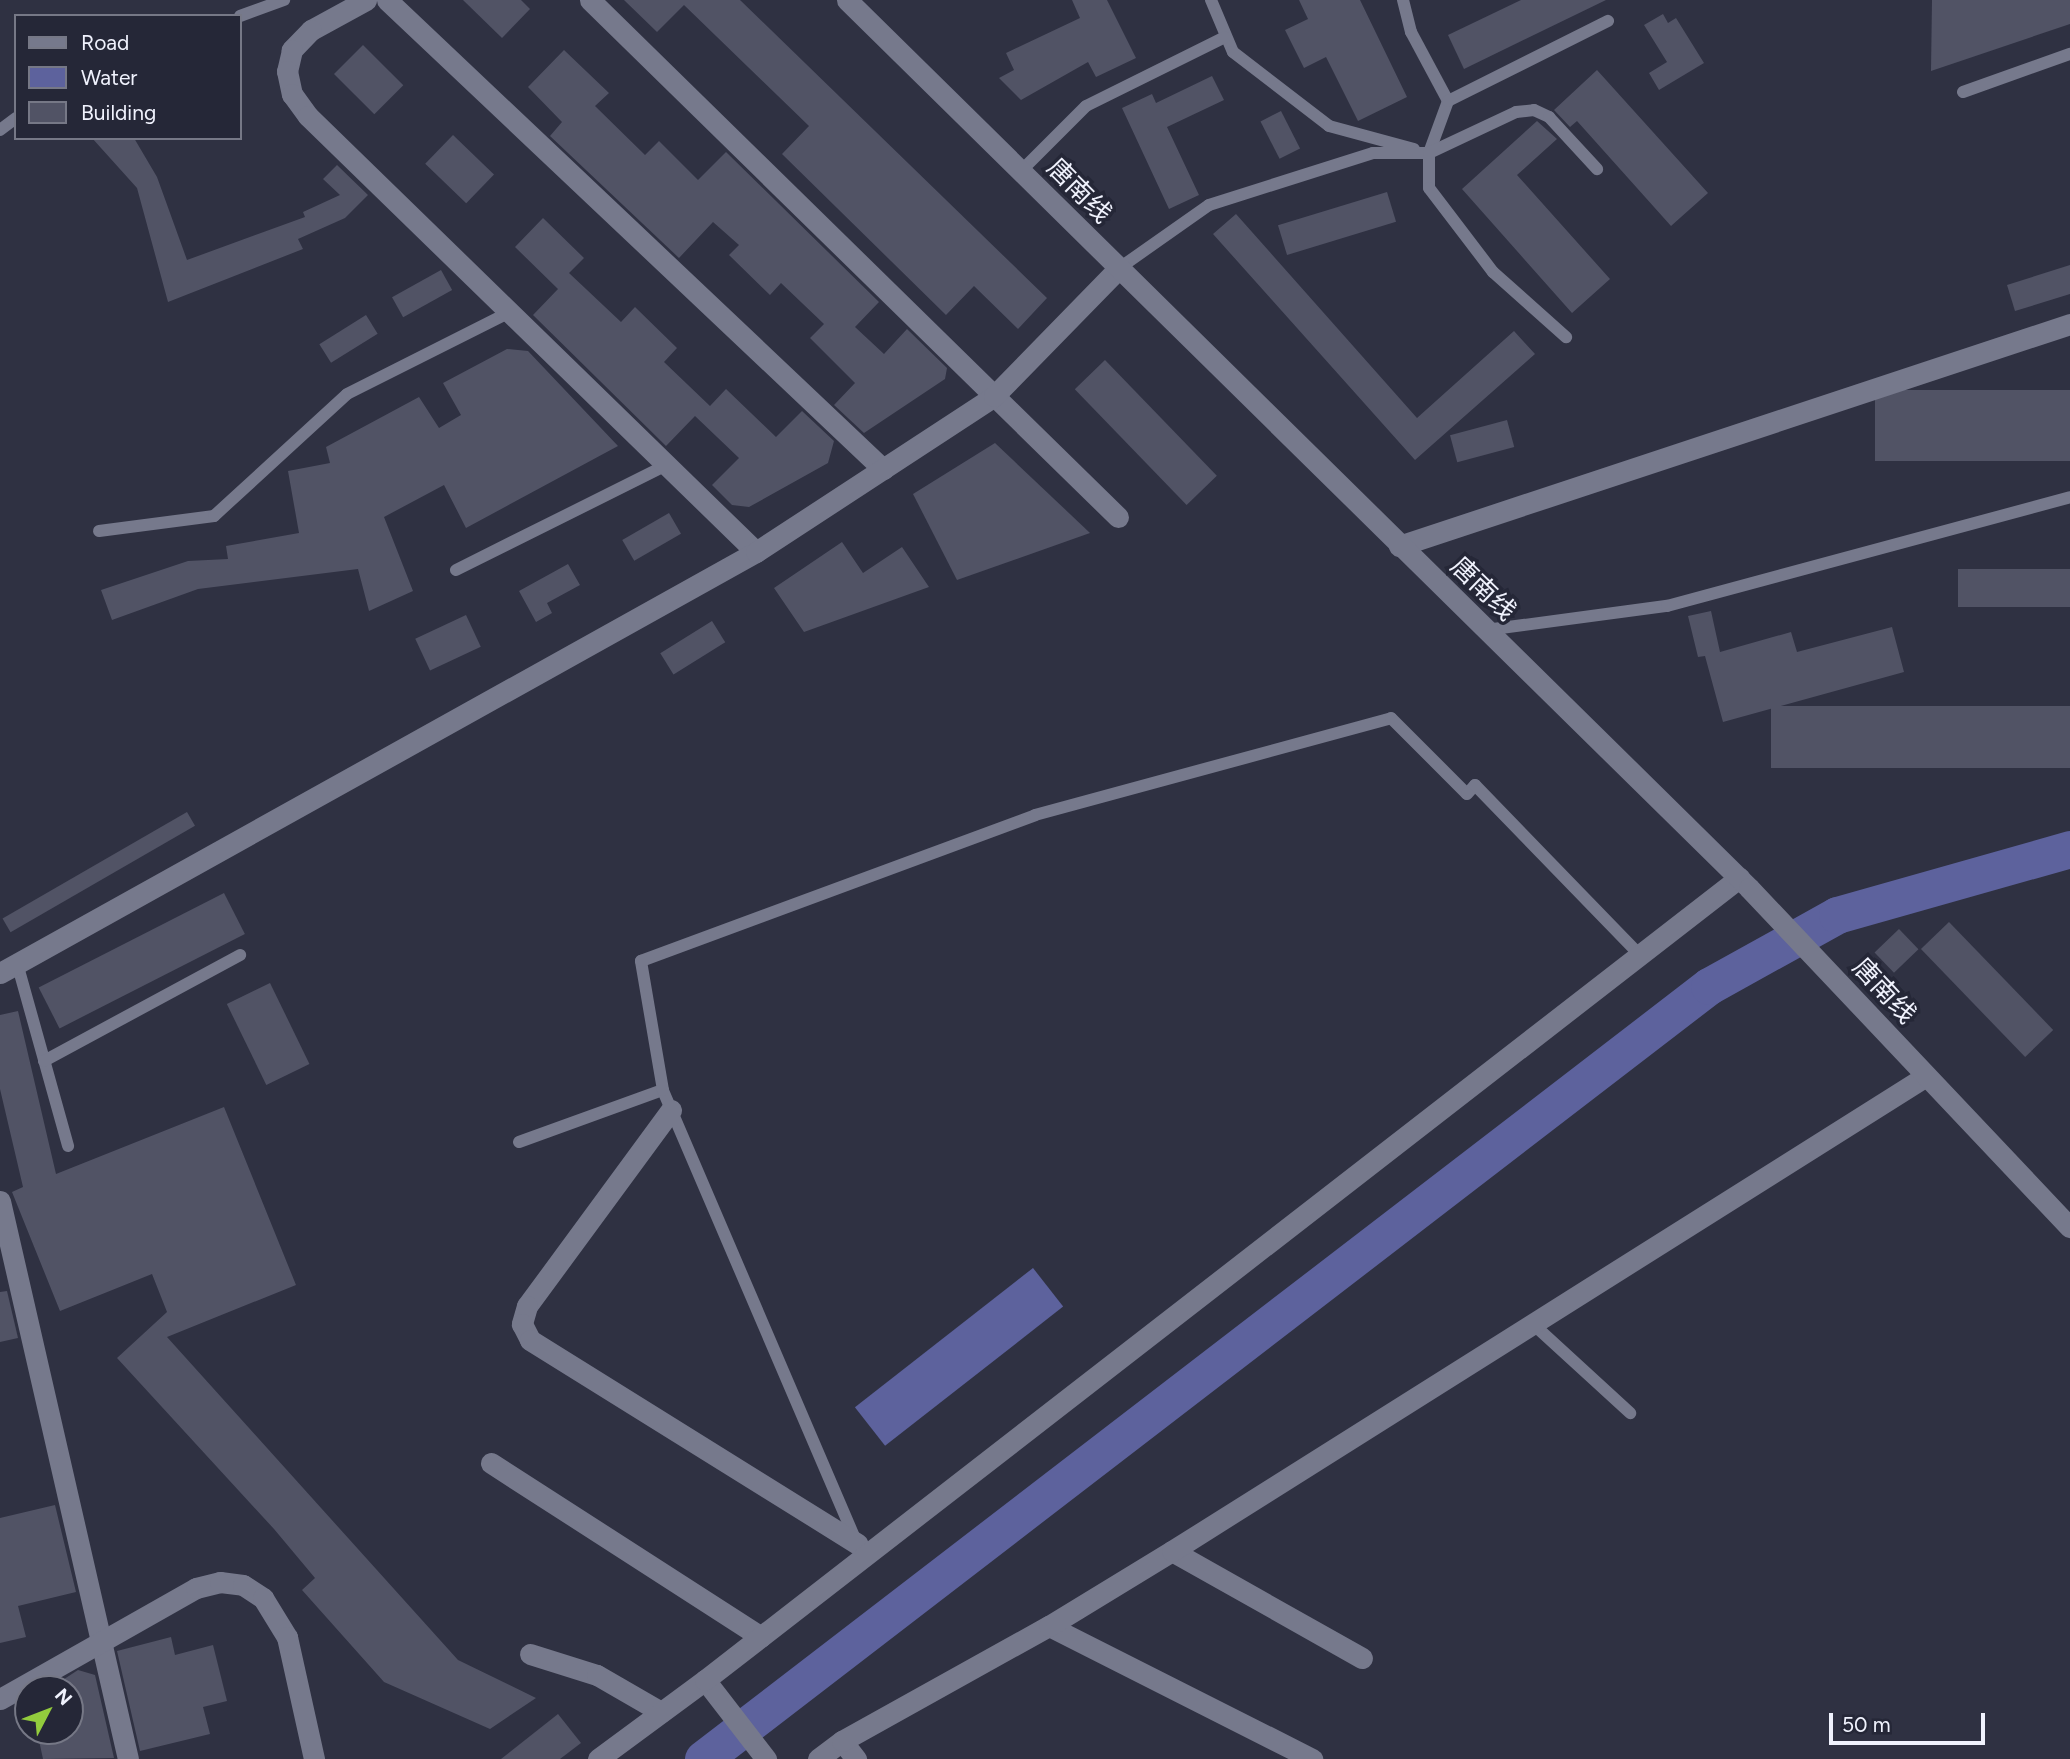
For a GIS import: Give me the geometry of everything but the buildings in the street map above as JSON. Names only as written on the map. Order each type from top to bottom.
[{"type":"street","points":[[366,0],[311,30],[292,50],[286,71],[292,94],[308,116],[756,552]]},
{"type":"street","points":[[387,0],[883,469]]},
{"type":"street","points":[[590,0],[1118,517]]},
{"type":"street","name":"唐南线","points":[[847,0],[1485,631],[1744,883],[2070,1227]]},
{"type":"street","points":[[9,968],[756,552],[994,396],[1118,269]]},
{"type":"street","points":[[1399,546],[2070,324]]},
{"type":"street","points":[[598,1759],[761,1637],[860,1551],[1640,955],[1744,883]]},
{"type":"street","points":[[818,1759],[842,1741],[1049,1626],[1172,1551],[1926,1076]]},
{"type":"street","points":[[671,1110],[527,1306],[522,1324],[530,1340],[860,1551]]},
{"type":"street","points":[[0,1201],[128,1759]]},
{"type":"street","points":[[491,1463],[761,1637]]},
{"type":"street","points":[[1172,1551],[1362,1658]]},
{"type":"street","points":[[0,1699],[195,1588],[220,1582],[243,1585],[262,1598],[287,1637],[314,1759]]},
{"type":"street","points":[[1049,1626],[1312,1759]]},
{"type":"street","points":[[530,1654],[597,1675],[661,1712]]},
{"type":"street","points":[[705,1680],[766,1759]]},
{"type":"street","points":[[842,1741],[856,1759]]},
{"type":"lane","points":[[242,15],[284,0]]},
{"type":"lane","points":[[1211,0],[1233,52],[1329,125],[1429,153]]},
{"type":"lane","points":[[1403,0],[1411,32],[1448,101]]},
{"type":"lane","points":[[1566,337],[1493,272],[1429,188],[1429,153],[1448,101],[1608,22]]},
{"type":"lane","points":[[1020,172],[1086,106],[1225,37]]},
{"type":"lane","points":[[1963,92],[2070,54]]},
{"type":"lane","points":[[1118,269],[1209,205],[1373,153],[1429,153],[1516,112],[1534,110],[1549,117],[1597,169]]},
{"type":"lane","points":[[99,531],[214,516],[347,394],[510,312]]},
{"type":"lane","points":[[456,569],[667,465]]},
{"type":"lane","points":[[1485,631],[1667,606],[2070,497]]},
{"type":"lane","points":[[860,1551],[663,1090],[641,961],[1035,815],[1391,718],[1467,794],[1475,785],[1640,955]]},
{"type":"lane","points":[[44,1061],[240,954]]},
{"type":"lane","points":[[9,968],[44,1061],[68,1146]]},
{"type":"lane","points":[[519,1142],[663,1090]]},
{"type":"lane","points":[[1532,1324],[1630,1413]]},
{"type":"water","points":[[1033,1268],[1063,1307],[885,1446],[855,1407]]},
{"type":"waterway","points":[[703,1759],[1709,986],[1837,915],[2070,849]]}]
